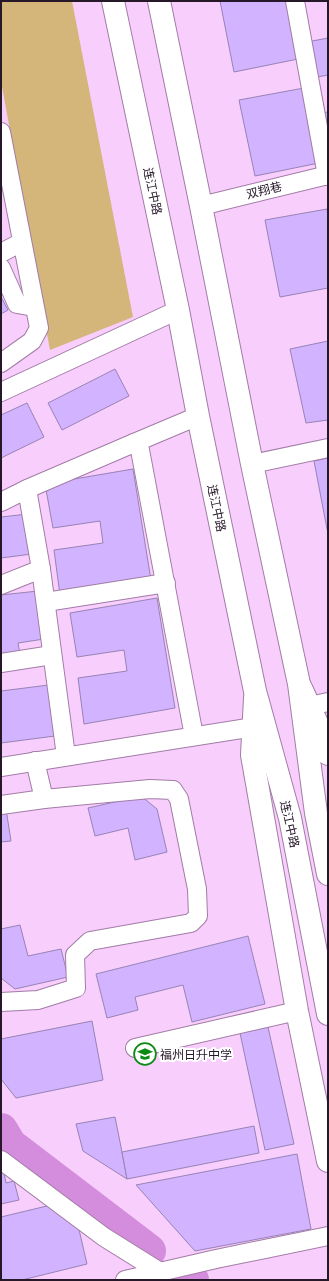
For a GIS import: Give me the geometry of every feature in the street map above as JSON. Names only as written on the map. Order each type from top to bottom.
[{"type":"main road","name":"连江中路","points":[[112,1],[178,310],[198,416],[255,691],[290,818],[328,1014]]},
{"type":"main road","points":[[159,1],[252,464],[299,684],[316,812],[328,874]]},
{"type":"main road","points":[[299,684],[319,704],[328,754]]},
{"type":"main road","points":[[255,691],[252,755],[297,1011],[328,1161]]},
{"type":"street","points":[[295,1],[327,176]]},
{"type":"street","points":[[1,132],[39,328],[32,341],[1,362]]},
{"type":"street","name":"双翔巷","points":[[201,206],[327,176]]},
{"type":"street","points":[[1,253],[22,242]]},
{"type":"street","points":[[1,268],[17,304],[34,307]]},
{"type":"street","points":[[1,392],[178,310]]},
{"type":"street","points":[[1,502],[27,489],[198,416]]},
{"type":"street","points":[[134,443],[140,450],[194,736]]},
{"type":"street","points":[[252,464],[328,448]]},
{"type":"street","points":[[27,489],[46,602],[66,756]]},
{"type":"street","points":[[1,585],[41,569]]},
{"type":"street","points":[[46,602],[166,583]]},
{"type":"street","points":[[1,663],[52,654]]},
{"type":"street","points":[[1,767],[254,727]]},
{"type":"street","points":[[35,761],[44,799]]},
{"type":"street","points":[[1,805],[150,788],[173,790],[179,799],[197,889],[198,916],[191,923],[90,941],[75,955],[76,988],[38,1000],[1,1002]]},
{"type":"street","points":[[135,1048],[297,1011]]},
{"type":"street","points":[[1,1160],[104,1237],[160,1272]]},
{"type":"street","points":[[125,1280],[328,1236]]},
{"type":"shaded area","points":[[1,1],[72,1],[133,317],[50,350],[1,81]]},
{"type":"building","points":[[220,1],[286,1],[298,59],[234,72]]},
{"type":"building","points":[[328,38],[328,75],[312,78],[307,42]]},
{"type":"building","points":[[304,88],[319,163],[255,176],[239,100]]},
{"type":"building","points":[[328,112],[328,156],[321,113]]},
{"type":"building","points":[[327,209],[328,288],[280,297],[265,220]]},
{"type":"building","points":[[1,297],[8,310],[1,314]]},
{"type":"building","points":[[328,341],[328,420],[306,423],[290,349]]},
{"type":"building","points":[[115,369],[129,396],[62,430],[48,403]]},
{"type":"building","points":[[27,403],[44,437],[1,458],[1,415]]},
{"type":"building","points":[[328,458],[328,534],[314,461]]},
{"type":"building","points":[[133,469],[151,580],[60,595],[54,550],[103,543],[100,521],[53,528],[45,484]]},
{"type":"building","points":[[28,514],[32,554],[1,558],[1,517]]},
{"type":"building","points":[[38,591],[44,639],[18,643],[20,654],[1,657],[1,595]]},
{"type":"building","points":[[157,598],[175,708],[84,724],[78,678],[127,671],[124,650],[77,657],[70,613]]},
{"type":"building","points":[[49,685],[55,736],[1,743],[1,691]]},
{"type":"building","points":[[141,796],[157,809],[167,852],[135,860],[128,828],[95,836],[88,808]]},
{"type":"building","points":[[1,809],[6,809],[11,841],[1,842]]},
{"type":"building","points":[[20,925],[28,956],[61,949],[68,977],[15,989],[1,978],[1,929]]},
{"type":"building","points":[[248,936],[265,1004],[192,1022],[183,985],[135,997],[138,1010],[107,1018],[96,974]]},
{"type":"building","points":[[92,1021],[103,1080],[16,1098],[1,1079],[1,1039]]},
{"type":"building","points":[[268,1027],[294,1144],[265,1150],[240,1033]]},
{"type":"building","points":[[115,1117],[127,1179],[83,1151],[76,1124]]},
{"type":"building","points":[[254,1126],[259,1153],[127,1179],[122,1152]]},
{"type":"building","points":[[297,1154],[311,1229],[195,1251],[136,1185]]},
{"type":"building","points":[[3,1167],[6,1183],[14,1181],[19,1200],[1,1204],[1,1168]]},
{"type":"building","points":[[51,1205],[77,1221],[87,1264],[22,1280],[1,1280],[1,1217]]},
{"type":"waterway","points":[[1,1130],[10,1145],[149,1251]]},
{"type":"place","name":"福州日升中学","points":[[145,1054]]}]
